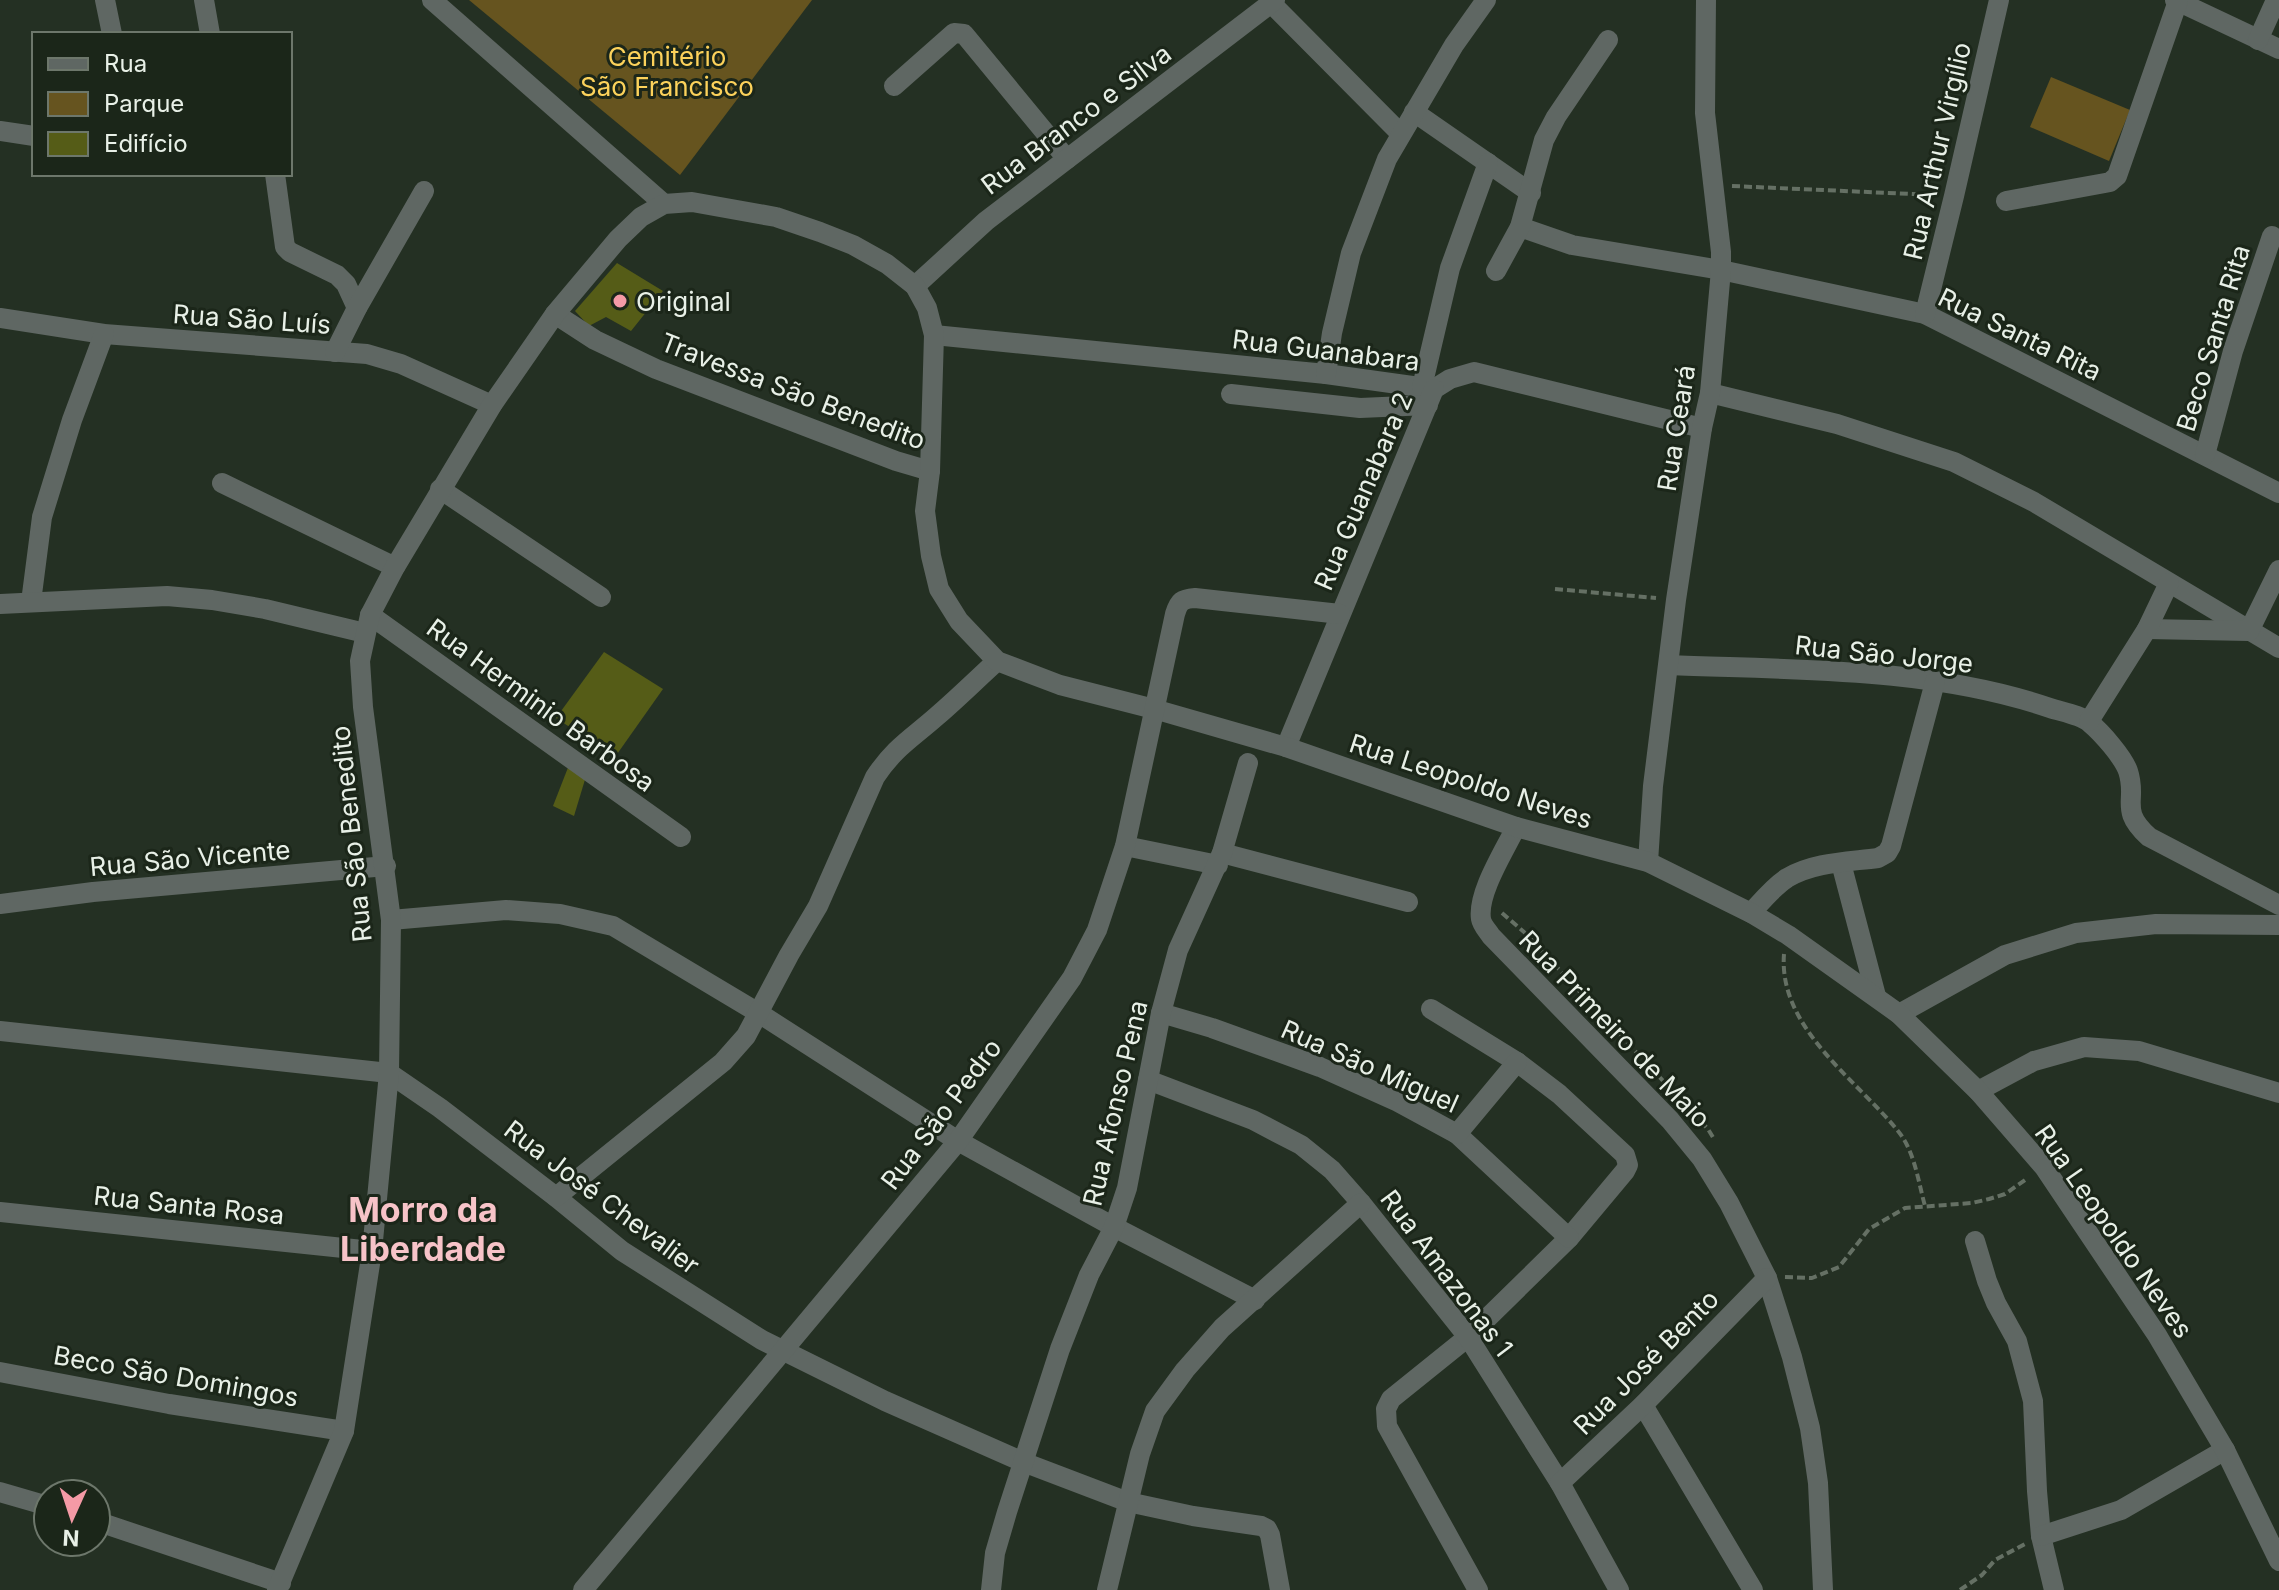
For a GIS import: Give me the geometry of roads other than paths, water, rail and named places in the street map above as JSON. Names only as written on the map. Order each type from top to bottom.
[{"type":"street","points":[[105,0],[112,32]]},
{"type":"street","points":[[204,0],[210,32]]},
{"type":"street","points":[[1326,374],[1337,307],[1351,253],[1387,159],[1454,45],[1486,0]]},
{"type":"street","name":"Rua Ceará","points":[[1648,862],[1653,786],[1676,600],[1710,393],[1721,270],[1705,113],[1706,0]]},
{"type":"street","name":"Rua Arthur Virgílio","points":[[1925,314],[1999,0]]},
{"type":"street","points":[[2258,40],[2276,0]]},
{"type":"street","points":[[436,1],[664,204]]},
{"type":"street","points":[[2006,201],[2110,182],[2117,176],[2176,1],[2279,49]]},
{"type":"street","points":[[1273,2],[1401,134]]},
{"type":"street","name":"Rua Branco e Silva","points":[[915,286],[986,221],[1273,2]]},
{"type":"street","points":[[894,86],[954,33],[964,34],[1067,159]]},
{"type":"street","points":[[1496,271],[1520,227],[1544,140],[1608,40]]},
{"type":"street","points":[[1414,112],[1531,193]]},
{"type":"street","points":[[0,131],[32,136]]},
{"type":"street","name":"Rua Guanabara 2","points":[[1286,747],[1428,394],[1450,268],[1488,163]]},
{"type":"street","points":[[275,176],[285,247],[337,275],[346,284],[357,308]]},
{"type":"street","points":[[335,352],[424,191]]},
{"type":"street","name":"Rua Leopoldo Neves","points":[[664,204],[692,202],[776,217],[853,245],[887,264],[915,286],[927,308],[934,335],[930,471],[925,511],[931,556],[939,589],[959,621],[997,661],[1060,685],[1286,747],[1516,827],[1648,862],[1751,913],[1788,935],[1899,1014],[1978,1091],[2044,1167],[2157,1335],[2225,1450],[2279,1561]]},
{"type":"street","name":"Rua São Benedito","points":[[279,1586],[344,1431],[372,1251],[389,1073],[391,920],[363,707],[360,661],[368,624],[395,567],[440,489],[492,405],[555,314],[618,239],[641,217],[664,204]]},
{"type":"street","name":"Rua Santa Rita","points":[[1520,227],[1572,245],[1721,270],[1925,314],[2279,493]]},
{"type":"street","name":"Beco Santa Rita","points":[[2205,455],[2233,351],[2272,236]]},
{"type":"street","name":"Travessa São Benedito","points":[[555,314],[595,340],[656,369],[896,461],[930,471]]},
{"type":"street","name":"Rua São Luís","points":[[0,318],[104,334],[367,354],[401,364],[492,405]]},
{"type":"street","points":[[31,602],[42,517],[72,420],[104,334]]},
{"type":"street","name":"Rua Guanabara","points":[[934,335],[1326,374],[1428,394],[1450,379],[1474,372],[1702,428]]},
{"type":"street","points":[[1710,393],[1837,424],[1954,462],[2034,502],[2279,648]]},
{"type":"street","points":[[1231,394],[1360,408],[1428,394]]},
{"type":"street","points":[[222,483],[395,567]]},
{"type":"street","points":[[440,489],[601,597]]},
{"type":"street","points":[[2249,631],[2279,570]]},
{"type":"street","points":[[2169,583],[2147,629],[2089,721],[2120,756],[2128,772],[2131,816],[2136,826],[2149,837],[2279,905]]},
{"type":"street","name":"Rua Herminio Barbosa","points":[[0,604],[167,596],[368,624],[681,837]]},
{"type":"street","name":"Rua São Pedro","points":[[583,1590],[958,1141],[1072,978],[1097,930],[1125,846],[1177,607],[1184,599],[1195,598],[1340,614]]},
{"type":"street","points":[[2147,629],[2249,631]]},
{"type":"street","points":[[556,1197],[723,1062],[746,1036],[818,906],[875,777],[900,745],[935,718],[997,661]]},
{"type":"street","name":"Rua São Jorge","points":[[1669,665],[1850,672],[1935,682],[2018,697],[2089,721]]},
{"type":"street","points":[[1751,913],[1788,877],[1818,866],[1878,858],[1887,853],[1935,682]]},
{"type":"street","name":"Rua Afonso Pena","points":[[991,1590],[995,1553],[1060,1349],[1089,1275],[1114,1227],[1130,1175],[1161,1013],[1178,950],[1220,859],[1248,763]]},
{"type":"street","name":"Rua Primeiro de Maio","points":[[1516,827],[1487,886],[1481,907],[1481,922],[1491,936],[1670,1120],[1702,1159],[1729,1203],[1767,1278],[1810,1428],[1818,1483],[1823,1590]]},
{"type":"street","points":[[1125,846],[1220,859],[1408,902]]},
{"type":"street","points":[[1841,863],[1876,996]]},
{"type":"street","name":"Rua São Vicente","points":[[0,904],[93,892],[386,866]]},
{"type":"street","points":[[391,920],[506,910],[560,914],[613,926],[757,1012],[958,1141],[1255,1300]]},
{"type":"street","points":[[1899,1014],[2005,955],[2076,933],[2156,924],[2279,925]]},
{"type":"street","points":[[1431,1009],[1517,1062],[1559,1094],[1625,1155],[1628,1165],[1569,1238],[1468,1337],[1391,1399],[1386,1409],[1387,1426],[1478,1590]]},
{"type":"street","name":"Rua São Miguel","points":[[1161,1013],[1320,1067],[1398,1102],[1457,1134],[1569,1238]]},
{"type":"street","name":"Rua José Chevalier","points":[[0,1031],[389,1073],[440,1108],[622,1251],[762,1340],[885,1401],[1023,1462],[1128,1502],[1267,1529],[1280,1590]]},
{"type":"street","points":[[1978,1091],[2034,1061],[2084,1047],[2139,1051],[2279,1093]]},
{"type":"street","points":[[1457,1134],[1517,1062]]},
{"type":"street","name":"Rua Amazonas 1","points":[[1148,1080],[1253,1120],[1301,1145],[1332,1170],[1468,1337],[1560,1483],[1619,1590]]},
{"type":"street","points":[[1107,1590],[1140,1454],[1155,1411],[1185,1370],[1222,1328],[1361,1203]]},
{"type":"street","name":"Rua Santa Rosa","points":[[0,1212],[372,1251]]},
{"type":"street","points":[[1975,1241],[1996,1303],[2017,1341],[2033,1401],[2041,1536],[2054,1590]]},
{"type":"street","name":"Rua José Bento","points":[[1560,1483],[1643,1405],[1767,1278]]},
{"type":"street","name":"Beco São Domingos","points":[[0,1372],[169,1404],[344,1431]]},
{"type":"street","points":[[1643,1405],[1753,1590]]},
{"type":"street","points":[[2041,1536],[2121,1510],[2225,1450]]},
{"type":"street","points":[[0,1492],[32,1501]]},
{"type":"street","points":[[112,1527],[279,1586]]},
{"type":"place","name":"Original","points":[[620,301]]},
{"type":"district","name":"Morro da Liberdade","points":[[423,1228]]},
{"type":"park label","name":"Cemitério São Francisco","points":[[667,71]]}]
